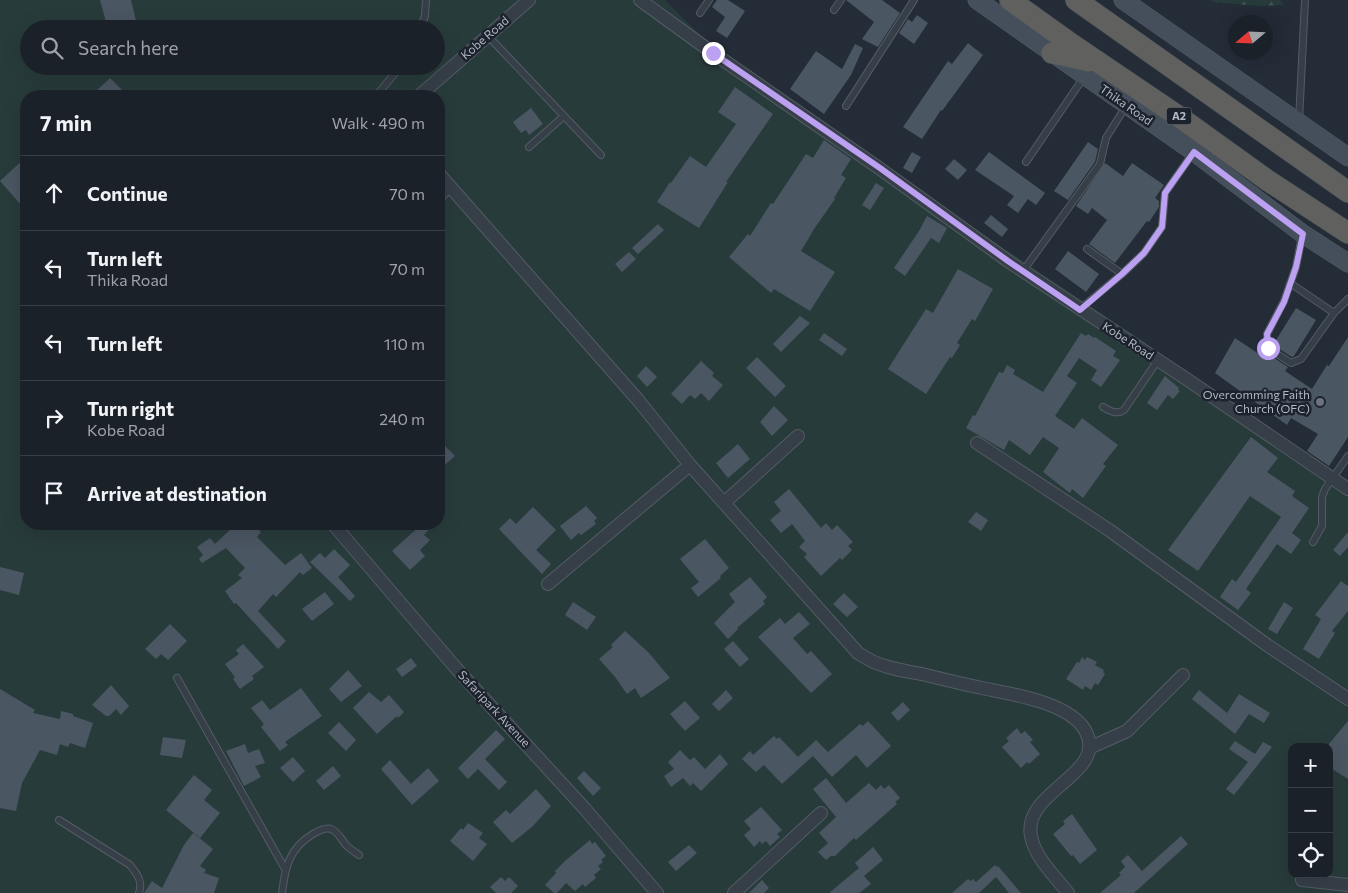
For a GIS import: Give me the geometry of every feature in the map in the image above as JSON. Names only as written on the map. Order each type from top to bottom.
[{"type":"highway","name":"Thika Road","points":[[1010,0],[1093,70],[1178,116],[1267,180],[1348,233]]},
{"type":"highway","points":[[1076,0],[1348,192]]},
{"type":"highway","points":[[1052,53],[1093,70]]},
{"type":"main road","points":[[977,0],[1052,53]]},
{"type":"main road","points":[[1123,0],[1348,157]]},
{"type":"main road","name":"Thika Road","points":[[1093,70],[1127,105],[1194,152],[1303,234],[1348,263]]},
{"type":"street","name":"Kobe Road","points":[[445,73],[529,0]]},
{"type":"street","name":"Kobe Road","points":[[640,0],[1023,271],[1348,489]]},
{"type":"street","name":"Kobe Road","points":[[426,90],[443,75]]},
{"type":"street","points":[[445,181],[638,400],[690,465],[858,653],[883,666],[1028,697],[1059,709],[1083,728],[1088,738],[1087,758],[1081,766],[1036,808],[1031,822],[1031,836],[1036,850],[1068,893]]},
{"type":"street","points":[[445,190],[449,186]]},
{"type":"street","points":[[724,503],[798,436]]},
{"type":"street","points":[[977,443],[1109,530],[1267,645],[1348,699]]},
{"type":"street","points":[[548,584],[690,465]]},
{"type":"street","name":"Safaripark Avenue","points":[[338,530],[442,652],[585,809],[657,893]]},
{"type":"street","points":[[1089,748],[1127,731],[1183,675]]},
{"type":"street","points":[[734,893],[821,813]]},
{"type":"street","points":[[1302,880],[1348,885]]},
{"type":"lane","points":[[424,20],[426,0]]},
{"type":"lane","points":[[700,13],[710,0]]},
{"type":"lane","points":[[834,10],[841,0]]},
{"type":"lane","points":[[846,106],[914,0]]},
{"type":"lane","points":[[1299,122],[1305,0]]},
{"type":"lane","points":[[488,36],[600,155]]},
{"type":"lane","points":[[1026,162],[1093,70]]},
{"type":"lane","points":[[381,90],[394,75]]},
{"type":"lane","points":[[1023,271],[1100,164],[1106,138],[1127,105]]},
{"type":"lane","points":[[529,147],[564,116]]},
{"type":"lane","points":[[1080,310],[1144,253],[1162,227],[1165,193],[1194,152]]},
{"type":"lane","points":[[1303,234],[1296,267],[1284,302],[1267,334],[1268,348],[1292,363],[1301,359],[1334,313],[1348,299]]},
{"type":"lane","points":[[1087,249],[1122,274]]},
{"type":"lane","points":[[1290,284],[1334,313]]},
{"type":"lane","points":[[1104,407],[1115,412],[1124,410],[1158,360]]},
{"type":"lane","points":[[1313,542],[1322,526],[1322,497],[1325,489],[1348,456]]},
{"type":"lane","points":[[177,678],[285,869]]},
{"type":"lane","points":[[59,820],[130,865],[140,881],[139,893]]},
{"type":"lane","points":[[282,893],[285,869],[297,846],[302,840],[322,829],[330,828],[335,831],[346,846],[359,855]]},
{"type":"green space","points":[[0,0],[665,0],[731,66],[1144,342],[1348,483],[1348,893],[0,893]]},
{"type":"green space","points":[[1210,0],[1280,0],[1284,5],[1257,6]]},
{"type":"building","points":[[100,0],[131,0],[136,20],[106,20]]},
{"type":"building","points":[[717,0],[728,0],[745,11],[727,38],[716,31],[725,17],[712,7]]},
{"type":"building","points":[[846,0],[882,0],[900,13],[878,47],[862,39],[874,22]]},
{"type":"building","points":[[917,15],[928,23],[914,44],[899,33],[908,19],[912,22]]},
{"type":"building","points":[[968,43],[983,55],[941,110],[922,139],[903,127],[948,61],[952,64]]},
{"type":"building","points":[[855,44],[863,48],[851,75],[824,114],[790,89],[816,51],[842,69]]},
{"type":"building","points":[[110,78],[122,90],[97,90]]},
{"type":"building","points":[[735,87],[773,114],[726,182],[728,182],[699,228],[657,202],[690,156],[706,167],[736,124],[718,112]]},
{"type":"building","points":[[531,108],[543,124],[529,135],[526,130],[521,133],[513,122]]},
{"type":"building","points":[[824,140],[851,159],[841,175],[846,178],[835,199],[801,251],[835,272],[810,311],[774,289],[771,293],[729,257],[748,234],[750,236],[806,154],[813,158]]},
{"type":"building","points":[[1088,142],[1098,149],[1095,162],[1068,200],[1054,191]]},
{"type":"building","points":[[912,152],[921,157],[912,173],[903,168]]},
{"type":"building","points":[[989,152],[1045,193],[1036,205],[1028,199],[1018,213],[1007,205],[1014,196],[975,170]]},
{"type":"building","points":[[954,159],[967,170],[958,180],[945,169]]},
{"type":"building","points":[[20,163],[20,204],[0,181]]},
{"type":"building","points":[[1105,163],[1123,176],[1132,163],[1164,185],[1155,198],[1159,201],[1159,207],[1115,263],[1089,244],[1107,220],[1092,208],[1088,214],[1076,206]]},
{"type":"building","points":[[876,183],[884,188],[870,210],[862,205]]},
{"type":"building","points":[[991,215],[1008,229],[1002,237],[984,223]]},
{"type":"building","points":[[927,216],[947,228],[939,243],[931,238],[905,276],[894,268]]},
{"type":"building","points":[[658,224],[664,230],[638,254],[632,248]]},
{"type":"building","points":[[1068,251],[1099,274],[1086,292],[1055,269]]},
{"type":"building","points":[[629,252],[636,259],[622,272],[615,264]]},
{"type":"building","points":[[958,269],[993,289],[975,321],[972,319],[957,343],[960,345],[952,358],[950,357],[926,394],[888,369],[926,309],[933,313]]},
{"type":"building","points":[[1296,308],[1316,320],[1292,357],[1273,345]]},
{"type":"building","points":[[800,316],[810,323],[781,352],[773,344]]},
{"type":"building","points":[[824,333],[847,349],[842,356],[819,340]]},
{"type":"building","points":[[1081,333],[1086,336],[1088,334],[1095,337],[1116,351],[1113,356],[1120,360],[1101,387],[1091,380],[1097,370],[1079,358],[1067,376],[1077,383],[1055,416],[1074,429],[1082,418],[1118,445],[1103,464],[1106,466],[1083,498],[1072,489],[1070,493],[1043,472],[1059,448],[1043,437],[1030,455],[1009,440],[1004,450],[966,428],[973,415],[975,416],[999,372],[1003,373],[1007,365],[1015,370],[1013,374],[1043,392]]},
{"type":"building","points":[[1348,337],[1348,437],[1329,466],[1307,451],[1318,434],[1291,418],[1287,425],[1215,373],[1235,338],[1265,358],[1268,354],[1288,367],[1285,371],[1312,389]]},
{"type":"building","points":[[757,357],[786,386],[775,397],[746,368]]},
{"type":"building","points":[[701,361],[714,373],[712,376],[723,385],[709,401],[701,393],[695,399],[690,395],[682,404],[671,394]]},
{"type":"building","points":[[646,366],[657,377],[647,387],[637,376]]},
{"type":"building","points":[[1165,376],[1180,391],[1173,399],[1168,395],[1157,410],[1147,403]]},
{"type":"building","points":[[774,406],[788,420],[772,436],[760,422]]},
{"type":"building","points":[[1251,437],[1278,458],[1267,472],[1295,491],[1292,496],[1309,508],[1292,533],[1301,540],[1291,554],[1277,544],[1246,589],[1251,593],[1238,610],[1220,597],[1232,579],[1236,582],[1281,517],[1250,496],[1198,571],[1168,550]]},
{"type":"building","points":[[738,444],[750,459],[728,478],[716,463]]},
{"type":"building","points":[[445,446],[455,456],[445,465]]},
{"type":"building","points":[[789,489],[821,528],[826,523],[832,530],[837,525],[853,542],[848,546],[852,550],[842,560],[840,558],[821,576],[804,557],[807,554],[799,547],[805,541],[792,524],[781,533],[770,520],[781,511],[774,502]]},
{"type":"building","points":[[586,506],[597,518],[594,521],[596,524],[581,535],[579,533],[571,540],[560,526]]},
{"type":"building","points":[[533,507],[556,530],[536,550],[551,564],[542,574],[499,529],[510,518],[516,524]]},
{"type":"building","points":[[976,512],[988,520],[981,531],[968,522]]},
{"type":"building","points":[[230,530],[259,530],[261,532],[257,537],[285,565],[301,553],[312,568],[303,575],[300,572],[276,597],[273,594],[258,611],[286,641],[278,649],[236,603],[234,604],[225,591],[242,578],[238,575],[245,568],[226,548],[202,563],[199,559],[203,555],[197,547],[210,538],[215,544]]},
{"type":"building","points":[[415,530],[429,530],[424,535],[430,540],[420,550],[425,556],[410,570],[392,551]]},
{"type":"building","points":[[1348,532],[1348,547],[1340,556],[1333,550]]},
{"type":"building","points":[[705,539],[729,568],[720,576],[721,578],[698,597],[691,588],[699,582],[680,559]]},
{"type":"building","points":[[334,549],[350,565],[338,577],[355,596],[350,601],[310,562],[320,553],[325,558]]},
{"type":"building","points":[[0,567],[24,573],[19,595],[0,590]]},
{"type":"building","points":[[750,577],[767,597],[763,601],[765,604],[737,628],[728,639],[714,623],[735,602],[729,594]]},
{"type":"building","points":[[1341,581],[1348,586],[1348,611],[1332,631],[1335,633],[1319,659],[1303,649],[1321,619],[1315,615]]},
{"type":"building","points":[[325,592],[334,604],[312,621],[302,609]]},
{"type":"building","points":[[844,593],[858,607],[847,617],[833,604]]},
{"type":"building","points":[[573,602],[596,617],[587,630],[565,615]]},
{"type":"building","points":[[1284,602],[1293,608],[1277,634],[1268,629]]},
{"type":"building","points":[[799,612],[810,624],[793,638],[807,654],[811,651],[832,674],[811,693],[758,637],[780,618],[785,624]]},
{"type":"building","points":[[170,624],[187,641],[168,660],[161,654],[156,659],[145,649]]},
{"type":"building","points":[[625,631],[649,653],[670,678],[641,698],[635,688],[627,694],[599,659],[613,647],[611,645]]},
{"type":"building","points":[[733,641],[749,659],[740,667],[724,649]]},
{"type":"building","points":[[243,644],[264,667],[252,676],[254,679],[240,689],[233,679],[235,677],[225,664],[239,654],[236,650]]},
{"type":"building","points":[[1082,657],[1085,660],[1087,657],[1097,662],[1095,665],[1104,670],[1105,674],[1098,685],[1095,683],[1091,690],[1085,686],[1083,690],[1066,679]]},
{"type":"building","points":[[411,658],[417,666],[402,677],[396,669]]},
{"type":"building","points":[[348,670],[362,686],[341,702],[329,689]]},
{"type":"building","points":[[111,685],[129,706],[121,715],[116,709],[109,716],[106,716],[92,705]]},
{"type":"building","points":[[301,688],[322,716],[285,742],[288,745],[280,751],[261,727],[264,724],[251,708],[262,700],[270,710]]},
{"type":"building","points":[[0,689],[35,710],[33,713],[60,719],[61,711],[93,723],[85,748],[70,743],[68,747],[60,744],[57,755],[40,750],[22,783],[16,811],[0,808]]},
{"type":"building","points":[[726,690],[733,698],[719,711],[712,704]]},
{"type":"building","points":[[1199,690],[1227,713],[1239,694],[1270,713],[1264,723],[1249,714],[1235,734],[1192,699]]},
{"type":"building","points":[[369,692],[381,702],[389,695],[404,712],[377,734],[353,708]]},
{"type":"building","points":[[685,701],[700,718],[685,731],[670,714]]},
{"type":"building","points":[[903,702],[910,710],[898,721],[891,713]]},
{"type":"building","points":[[868,721],[891,746],[867,768],[856,755],[832,777],[813,756],[782,784],[764,765],[756,772],[742,759],[750,751],[753,755],[774,736],[777,739],[779,737],[798,757],[816,740],[828,752],[860,724],[863,726]]},
{"type":"building","points":[[1348,721],[1348,779],[1333,770],[1333,743],[1330,743]]},
{"type":"building","points":[[339,722],[356,740],[346,751],[328,733]]},
{"type":"building","points":[[1017,728],[1021,734],[1025,731],[1033,740],[1030,742],[1040,754],[1029,764],[1027,762],[1021,768],[1002,747],[1009,741],[1006,738]]},
{"type":"building","points":[[496,730],[505,739],[485,759],[507,782],[499,790],[478,769],[468,779],[458,768]]},
{"type":"building","points":[[163,737],[186,740],[182,758],[160,755]]},
{"type":"building","points":[[1235,741],[1255,754],[1263,742],[1272,747],[1234,795],[1226,789],[1248,762],[1229,749]]},
{"type":"building","points":[[245,744],[248,753],[259,749],[265,763],[255,766],[261,777],[244,786],[226,751]]},
{"type":"building","points":[[680,750],[690,760],[694,757],[705,769],[720,754],[728,764],[701,791],[693,783],[690,786],[683,778],[671,787],[664,776],[674,769],[668,762]]},
{"type":"building","points":[[293,757],[305,771],[293,782],[280,768]]},
{"type":"building","points":[[390,760],[411,784],[428,768],[439,781],[412,805],[381,769]]},
{"type":"building","points":[[333,766],[341,776],[324,790],[316,781]]},
{"type":"building","points":[[584,771],[601,788],[593,796],[577,778]]},
{"type":"building","points":[[194,775],[212,790],[204,800],[220,813],[200,838],[166,810]]},
{"type":"building","points":[[826,778],[846,803],[869,783],[876,790],[881,785],[884,789],[889,785],[900,798],[895,802],[897,804],[856,840],[854,838],[835,856],[831,856],[826,860],[818,852],[828,843],[819,833],[836,817],[813,789]]},
{"type":"building","points":[[536,789],[551,806],[533,826],[512,843],[493,822],[506,810],[510,814]]},
{"type":"building","points":[[761,807],[782,830],[777,834],[780,837],[770,846],[766,841],[762,844],[760,841],[754,847],[744,835],[751,829],[744,821]]},
{"type":"building","points":[[1072,814],[1097,850],[1080,864],[1053,834],[1065,824],[1063,821]]},
{"type":"building","points":[[468,823],[483,833],[479,838],[487,844],[473,861],[450,841]]},
{"type":"building","points":[[193,833],[213,849],[200,866],[206,870],[204,873],[219,878],[214,893],[144,893],[152,881],[162,888],[184,845]]},
{"type":"building","points":[[1181,836],[1188,844],[1134,893],[1100,893],[1121,875],[1119,873],[1125,867],[1121,861],[1128,855],[1142,871]]},
{"type":"building","points":[[590,840],[592,844],[595,842],[606,856],[598,866],[601,869],[594,875],[596,878],[585,887],[583,884],[575,891],[566,883],[557,893],[554,893],[545,885],[566,860]]},
{"type":"building","points":[[689,845],[697,853],[676,871],[668,862]]},
{"type":"building","points":[[873,847],[883,860],[864,876],[871,884],[859,893],[829,893],[859,868],[855,863]]},
{"type":"building","points":[[995,865],[998,866],[1021,893],[1009,893],[996,877],[979,893],[952,893],[968,879],[971,881],[973,879],[976,882]]},
{"type":"building","points":[[501,877],[505,881],[509,877],[518,886],[511,893],[496,893],[490,887]]},
{"type":"building","points":[[762,880],[769,888],[764,893],[749,893]]},
{"type":"place","name":"Overcomming Faith Church (OFC)","points":[[1320,402]]},
{"type":"route","points":[[713,53],[880,168],[1008,261],[1080,310],[1144,253],[1162,227],[1165,193],[1194,152],[1303,234],[1296,267],[1284,302],[1267,334],[1266,342],[1268,348]]}]
